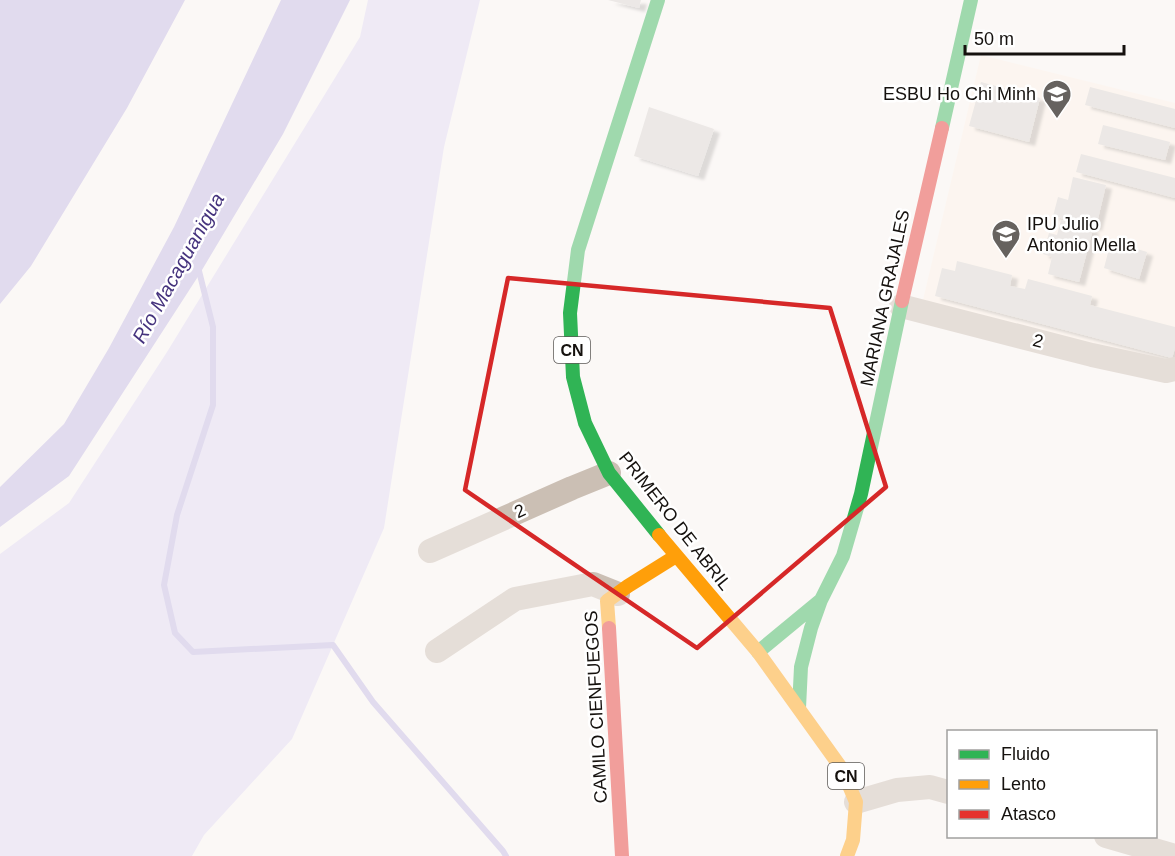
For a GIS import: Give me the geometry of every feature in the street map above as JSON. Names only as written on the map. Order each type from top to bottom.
[{"type":"main road","name":"PRIMERO DE ABRIL","points":[[658,0],[578,250],[570,313],[573,377],[585,423],[609,472],[676,556],[758,652],[842,769],[856,802],[853,840],[847,856]]},
{"type":"main road","name":"MARIANA GRAJALES","points":[[799,708],[801,667],[811,628],[821,600],[843,556],[861,494],[901,306],[971,0]]},
{"type":"main road","name":"CAMILO CIENFUEGOS","points":[[622,856],[607,602],[676,556]]},
{"type":"main road","name":"MARIANA GRAJALES","points":[[758,652],[821,600]]},
{"type":"street","name":"2","points":[[901,306],[1092,355],[1166,371],[1175,369]]},
{"type":"street","name":"2","points":[[430,551],[609,472]]},
{"type":"street","points":[[437,651],[515,598],[593,584],[618,594]]},
{"type":"street","points":[[856,802],[897,790],[930,787],[947,792]]},
{"type":"street","points":[[1110,838],[1174,856]]},
{"type":"highlighted area","points":[[508,278],[830,308],[886,487],[697,648],[465,490]]},
{"type":"shaded area","points":[[368,0],[480,0],[444,147],[384,528],[292,739],[204,835],[192,856],[0,856],[0,554],[69,503],[167,352],[360,37]]},
{"type":"shaded area","points":[[981,55],[1175,103],[1175,357],[1154,363],[923,300]]},
{"type":"water","points":[[0,0],[185,0],[127,108],[31,266],[0,304]]},
{"type":"water","name":"Río Macaguanigua","points":[[281,0],[350,0],[283,134],[199,275],[69,476],[0,527],[0,487],[64,424],[109,348],[174,227]]},
{"type":"building","points":[[608,0],[641,0],[639,8]]},
{"type":"building","points":[[981,82],[1040,98],[1029,142],[969,126]]},
{"type":"building","points":[[1090,87],[1175,109],[1175,128],[1085,105]]},
{"type":"building","points":[[649,107],[714,129],[698,176],[634,156]]},
{"type":"building","points":[[1103,125],[1170,142],[1165,160],[1098,144]]},
{"type":"building","points":[[1081,154],[1175,178],[1175,198],[1076,172]]},
{"type":"building","points":[[1073,177],[1106,185],[1096,227],[1053,216],[1058,197],[1068,200]]},
{"type":"building","points":[[1061,220],[1093,229],[1079,282],[1048,274],[1052,257],[1043,254],[1049,233],[1057,235]]},
{"type":"building","points":[[1111,241],[1147,252],[1139,279],[1104,268]]},
{"type":"building","points":[[957,261],[1012,275],[1010,286],[1025,289],[1028,279],[1092,296],[1090,305],[1175,327],[1175,348],[1172,358],[935,296],[942,268],[955,271]]},
{"type":"waterway","name":"Río Macaguanigua","points":[[198,267],[213,327],[213,405],[177,515],[164,585],[175,633],[193,652],[333,645],[373,702],[506,856]]},
{"type":"traffic: fast","points":[[658,0],[578,250],[570,313],[573,377],[585,423],[609,473],[659,535]]},
{"type":"traffic: fast","points":[[942,128],[971,0]]},
{"type":"traffic: fast","points":[[799,708],[801,667],[811,628],[821,600],[843,556],[861,494],[902,301]]},
{"type":"traffic: fast","points":[[758,652],[821,600]]},
{"type":"traffic: slow","points":[[659,535],[758,652],[842,769],[856,802],[853,840],[847,856]]},
{"type":"traffic: slow","points":[[609,628],[607,601],[676,556]]},
{"type":"traffic: jam","points":[[902,301],[942,128]]},
{"type":"traffic: jam","points":[[609,628],[622,856]]},
{"type":"place","name":"ESBU Ho Chi Minh","points":[[1057,120]]},
{"type":"place","name":"IPU Julio Antonio Mella","points":[[1006,260]]}]
